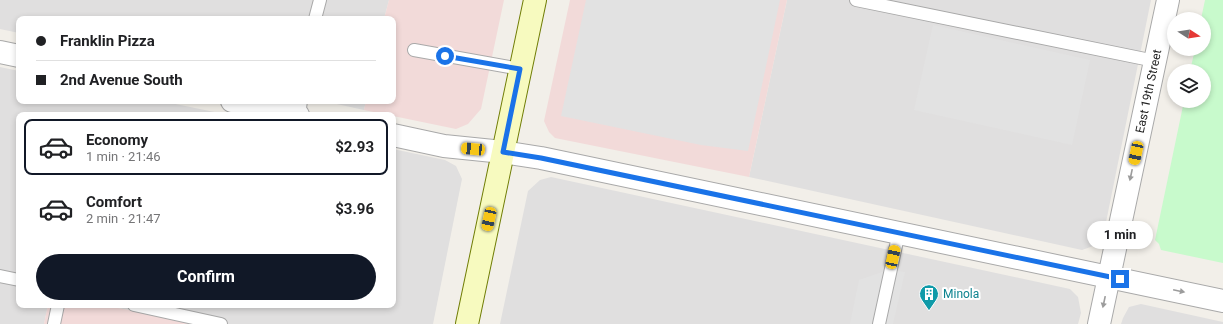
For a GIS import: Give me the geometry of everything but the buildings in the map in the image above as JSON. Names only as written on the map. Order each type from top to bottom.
[{"type":"main road","points":[[467,324],[535,0]]},
{"type":"street","name":"East 19th Street","points":[[1099,324],[1168,0]]},
{"type":"street","points":[[0,52],[16,55]]},
{"type":"street","points":[[246,104],[285,112]]},
{"type":"street","points":[[396,136],[444,146],[503,152],[541,158],[1223,300]]},
{"type":"lane","points":[[316,16],[320,0]]},
{"type":"lane","points":[[856,0],[1155,61]]},
{"type":"lane","points":[[414,50],[520,69]]},
{"type":"lane","points":[[879,324],[899,232]]},
{"type":"lane","points":[[0,276],[16,279]]},
{"type":"lane","points":[[54,324],[57,308]]},
{"type":"lane","points":[[148,308],[221,324]]},
{"type":"shaded area","points":[[0,0],[389,0],[385,16],[16,16],[16,32],[0,29]]},
{"type":"shaded area","points":[[389,0],[504,0],[481,109],[468,124],[456,129],[396,117],[396,112],[374,112],[364,110],[365,104],[396,104],[396,16],[385,16]]},
{"type":"shaded area","points":[[570,0],[787,0],[749,177],[555,138],[549,132],[544,121]]},
{"type":"shaded area","points":[[586,0],[780,0],[748,151],[701,145],[561,116]]},
{"type":"shaded area","points":[[787,0],[1151,0],[1103,237],[1096,245],[1082,250],[749,177]]},
{"type":"shaded area","points":[[933,25],[1090,60],[1072,145],[914,110]]},
{"type":"shaded area","points":[[0,67],[16,70],[16,104],[176,104],[214,112],[16,112],[16,308],[47,308],[44,324],[0,324]]},
{"type":"shaded area","points":[[337,104],[365,104],[364,110]]},
{"type":"shaded area","points":[[396,150],[445,160],[456,166],[462,179],[433,324],[207,324],[118,308],[396,308]]},
{"type":"shaded area","points":[[551,177],[1070,289],[1078,297],[1081,313],[1078,324],[500,324],[528,191],[540,180]]},
{"type":"shaded area","points":[[888,270],[905,272],[893,324],[850,324],[859,280]]},
{"type":"shaded area","points":[[1141,304],[1223,322],[1223,324],[1121,324],[1129,307]]},
{"type":"shaded area","points":[[47,308],[118,308],[207,324],[44,324]]},
{"type":"green space","points":[[1205,0],[1223,0],[1223,263],[1161,250],[1159,244],[1155,240],[1183,108],[1211,108],[1211,64],[1192,64],[1193,56],[1211,56],[1211,12],[1202,12]]},
{"type":"place","name":"Minola","points":[[929,311]]},
{"type":"route","points":[[445,56],[520,69],[503,152],[541,158],[1120,279]]}]
